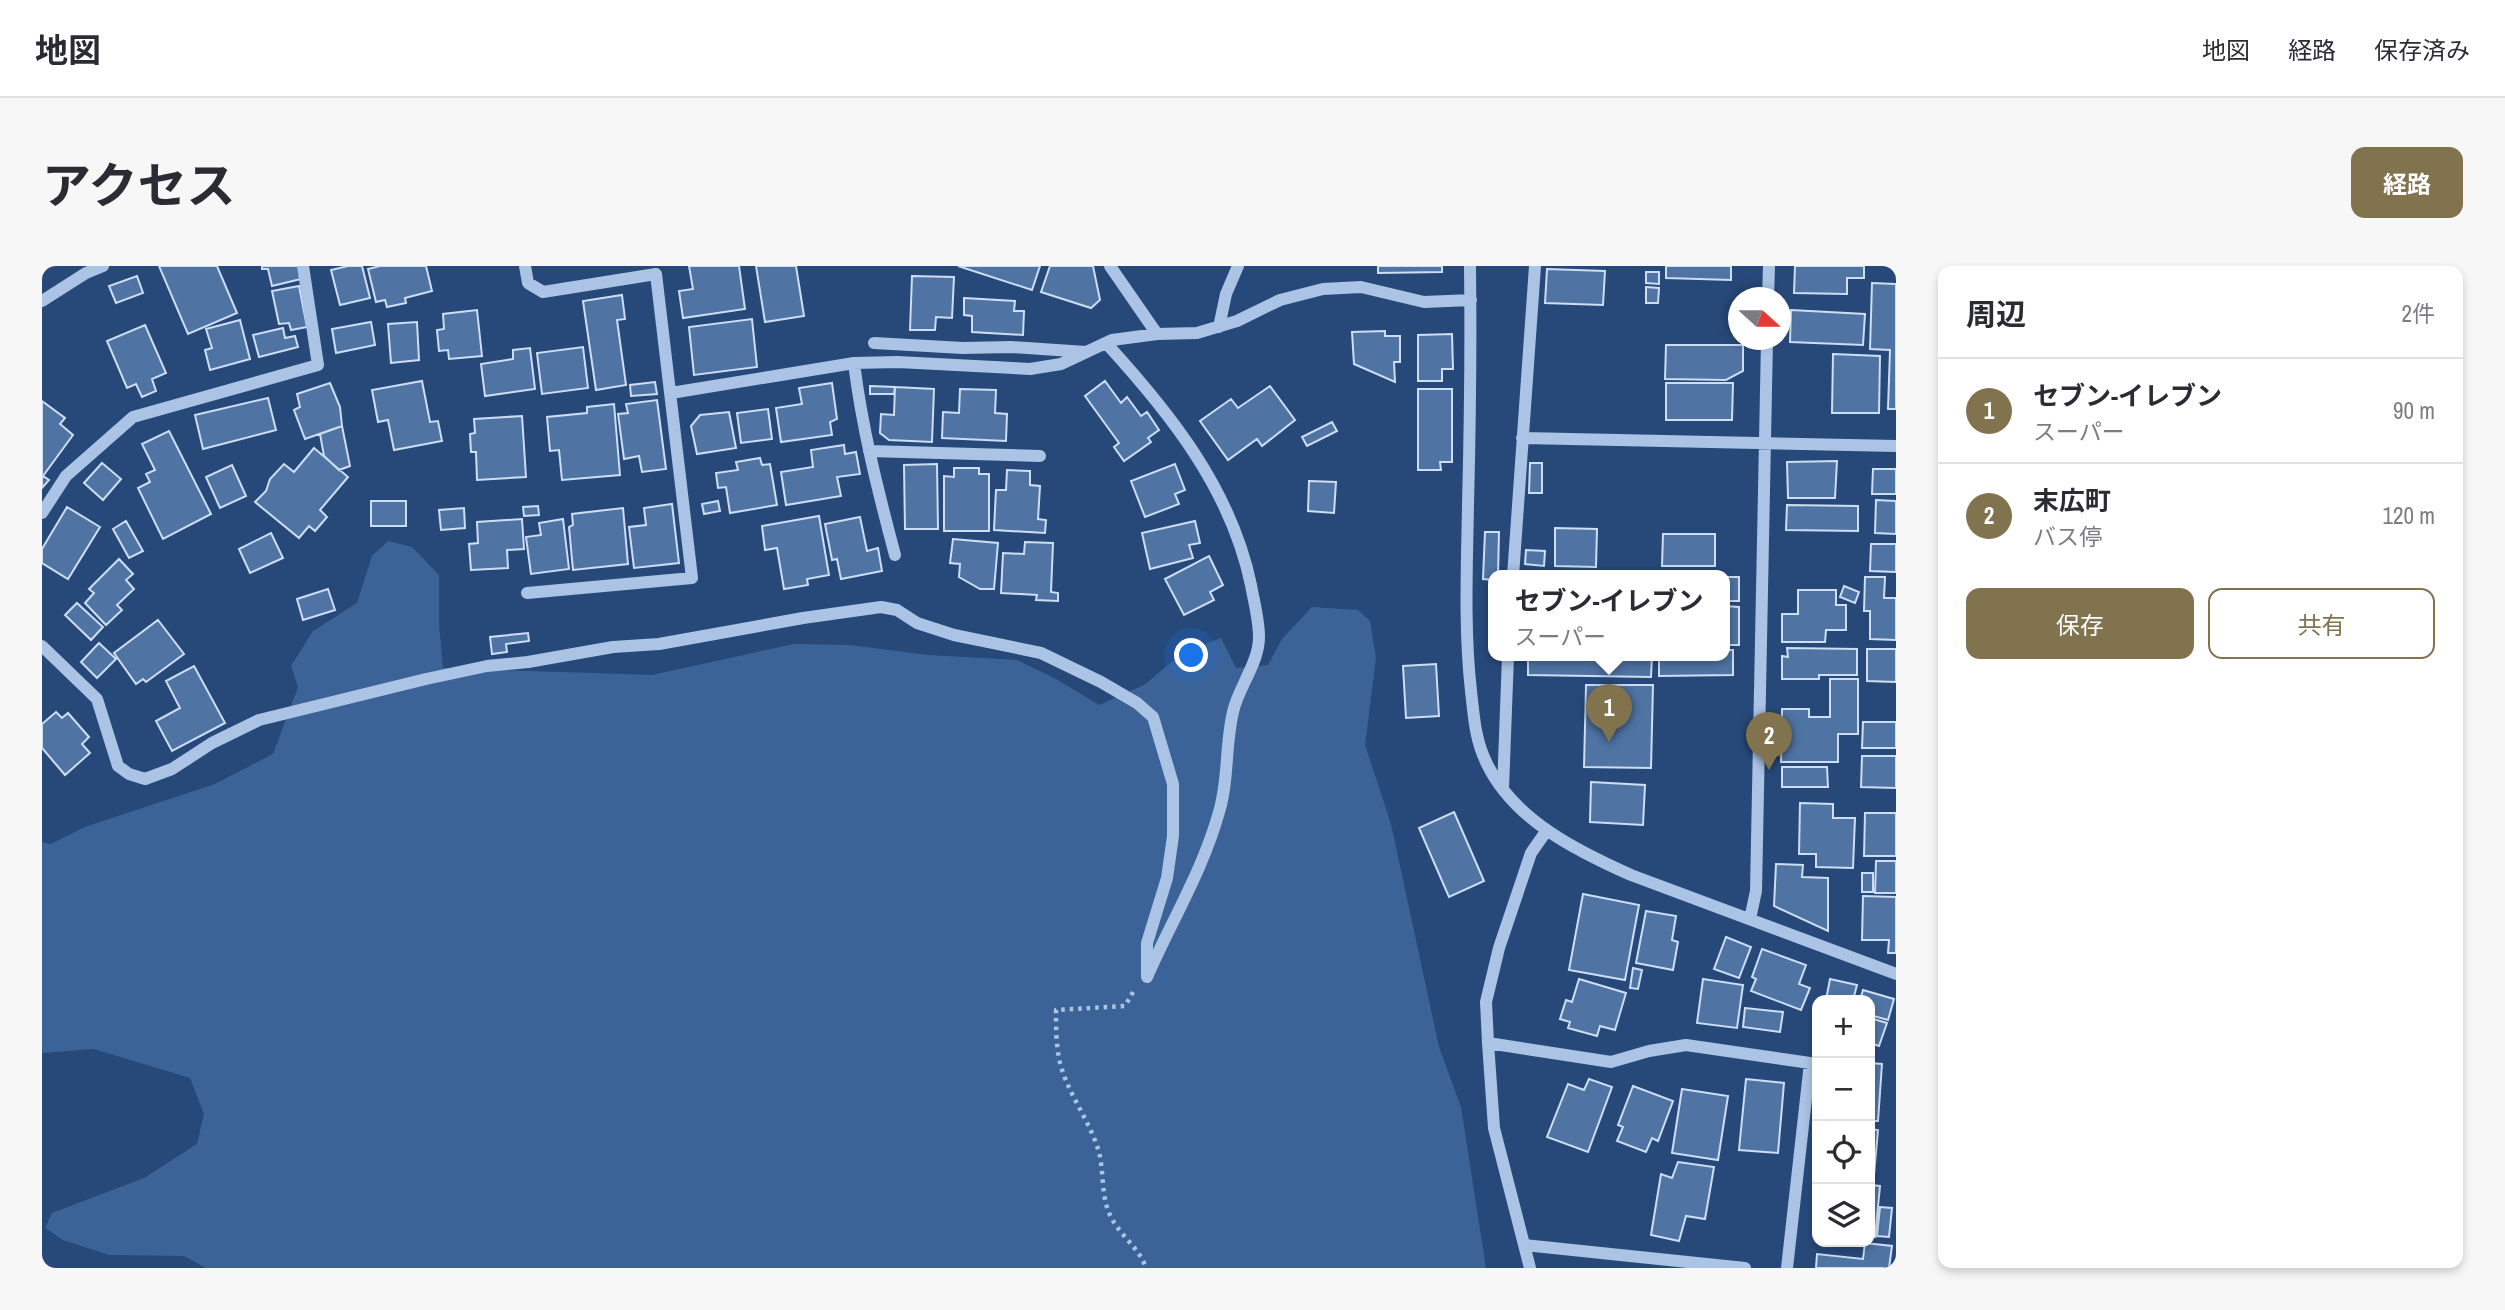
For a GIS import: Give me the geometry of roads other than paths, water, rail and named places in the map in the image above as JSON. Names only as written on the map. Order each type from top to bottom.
[{"type":"street","points":[[42,300],[86,273],[103,266]]},
{"type":"street","points":[[42,513],[66,477],[133,418],[318,365],[303,266]]},
{"type":"street","points":[[525,266],[528,283],[543,292],[656,274],[692,578],[527,593]]},
{"type":"street","points":[[1110,266],[1157,334]]},
{"type":"street","points":[[1219,327],[1226,294],[1238,266]]},
{"type":"street","points":[[1471,266],[1466,610],[1469,676],[1476,737],[1487,765],[1503,789],[1547,830],[1588,856],[1631,875],[1896,974]]},
{"type":"street","points":[[1513,570],[1535,266]]},
{"type":"street","points":[[1768,287],[1769,266]]},
{"type":"street","points":[[671,393],[854,363],[898,362],[1030,369],[1061,364],[1112,340],[1157,334],[1197,333],[1237,321],[1280,300],[1324,289],[1361,287],[1424,302],[1471,300]]},
{"type":"street","points":[[874,343],[1086,352]]},
{"type":"street","points":[[42,646],[97,699],[118,766],[129,774],[145,779],[172,769],[212,743],[259,720],[426,679],[487,666],[528,662],[613,647],[659,644],[881,607],[897,610],[917,623],[954,635],[1041,653],[1138,703],[1153,716],[1173,784],[1173,836],[1167,878],[1147,943],[1147,977],[1206,851],[1220,811],[1233,709],[1259,639],[1245,555],[1205,468],[1163,408],[1106,343]]},
{"type":"street","points":[[1750,919],[1756,891],[1767,350]]},
{"type":"street","points":[[854,363],[860,411],[895,555]]},
{"type":"street","points":[[1522,438],[1896,446]]},
{"type":"street","points":[[869,451],[1040,456]]},
{"type":"street","points":[[1503,789],[1508,661]]},
{"type":"street","points":[[1530,1268],[1494,1128],[1486,1002],[1499,948],[1531,853],[1547,830]]},
{"type":"street","points":[[1489,1043],[1611,1062],[1648,1051],[1686,1045],[1810,1063],[1787,1268]]},
{"type":"street","points":[[1524,1245],[1745,1268]]},
{"type":"place","name":"セブン-イレブン","points":[[1609,742]]},
{"type":"place","name":"末広町","points":[[1769,770]]}]
